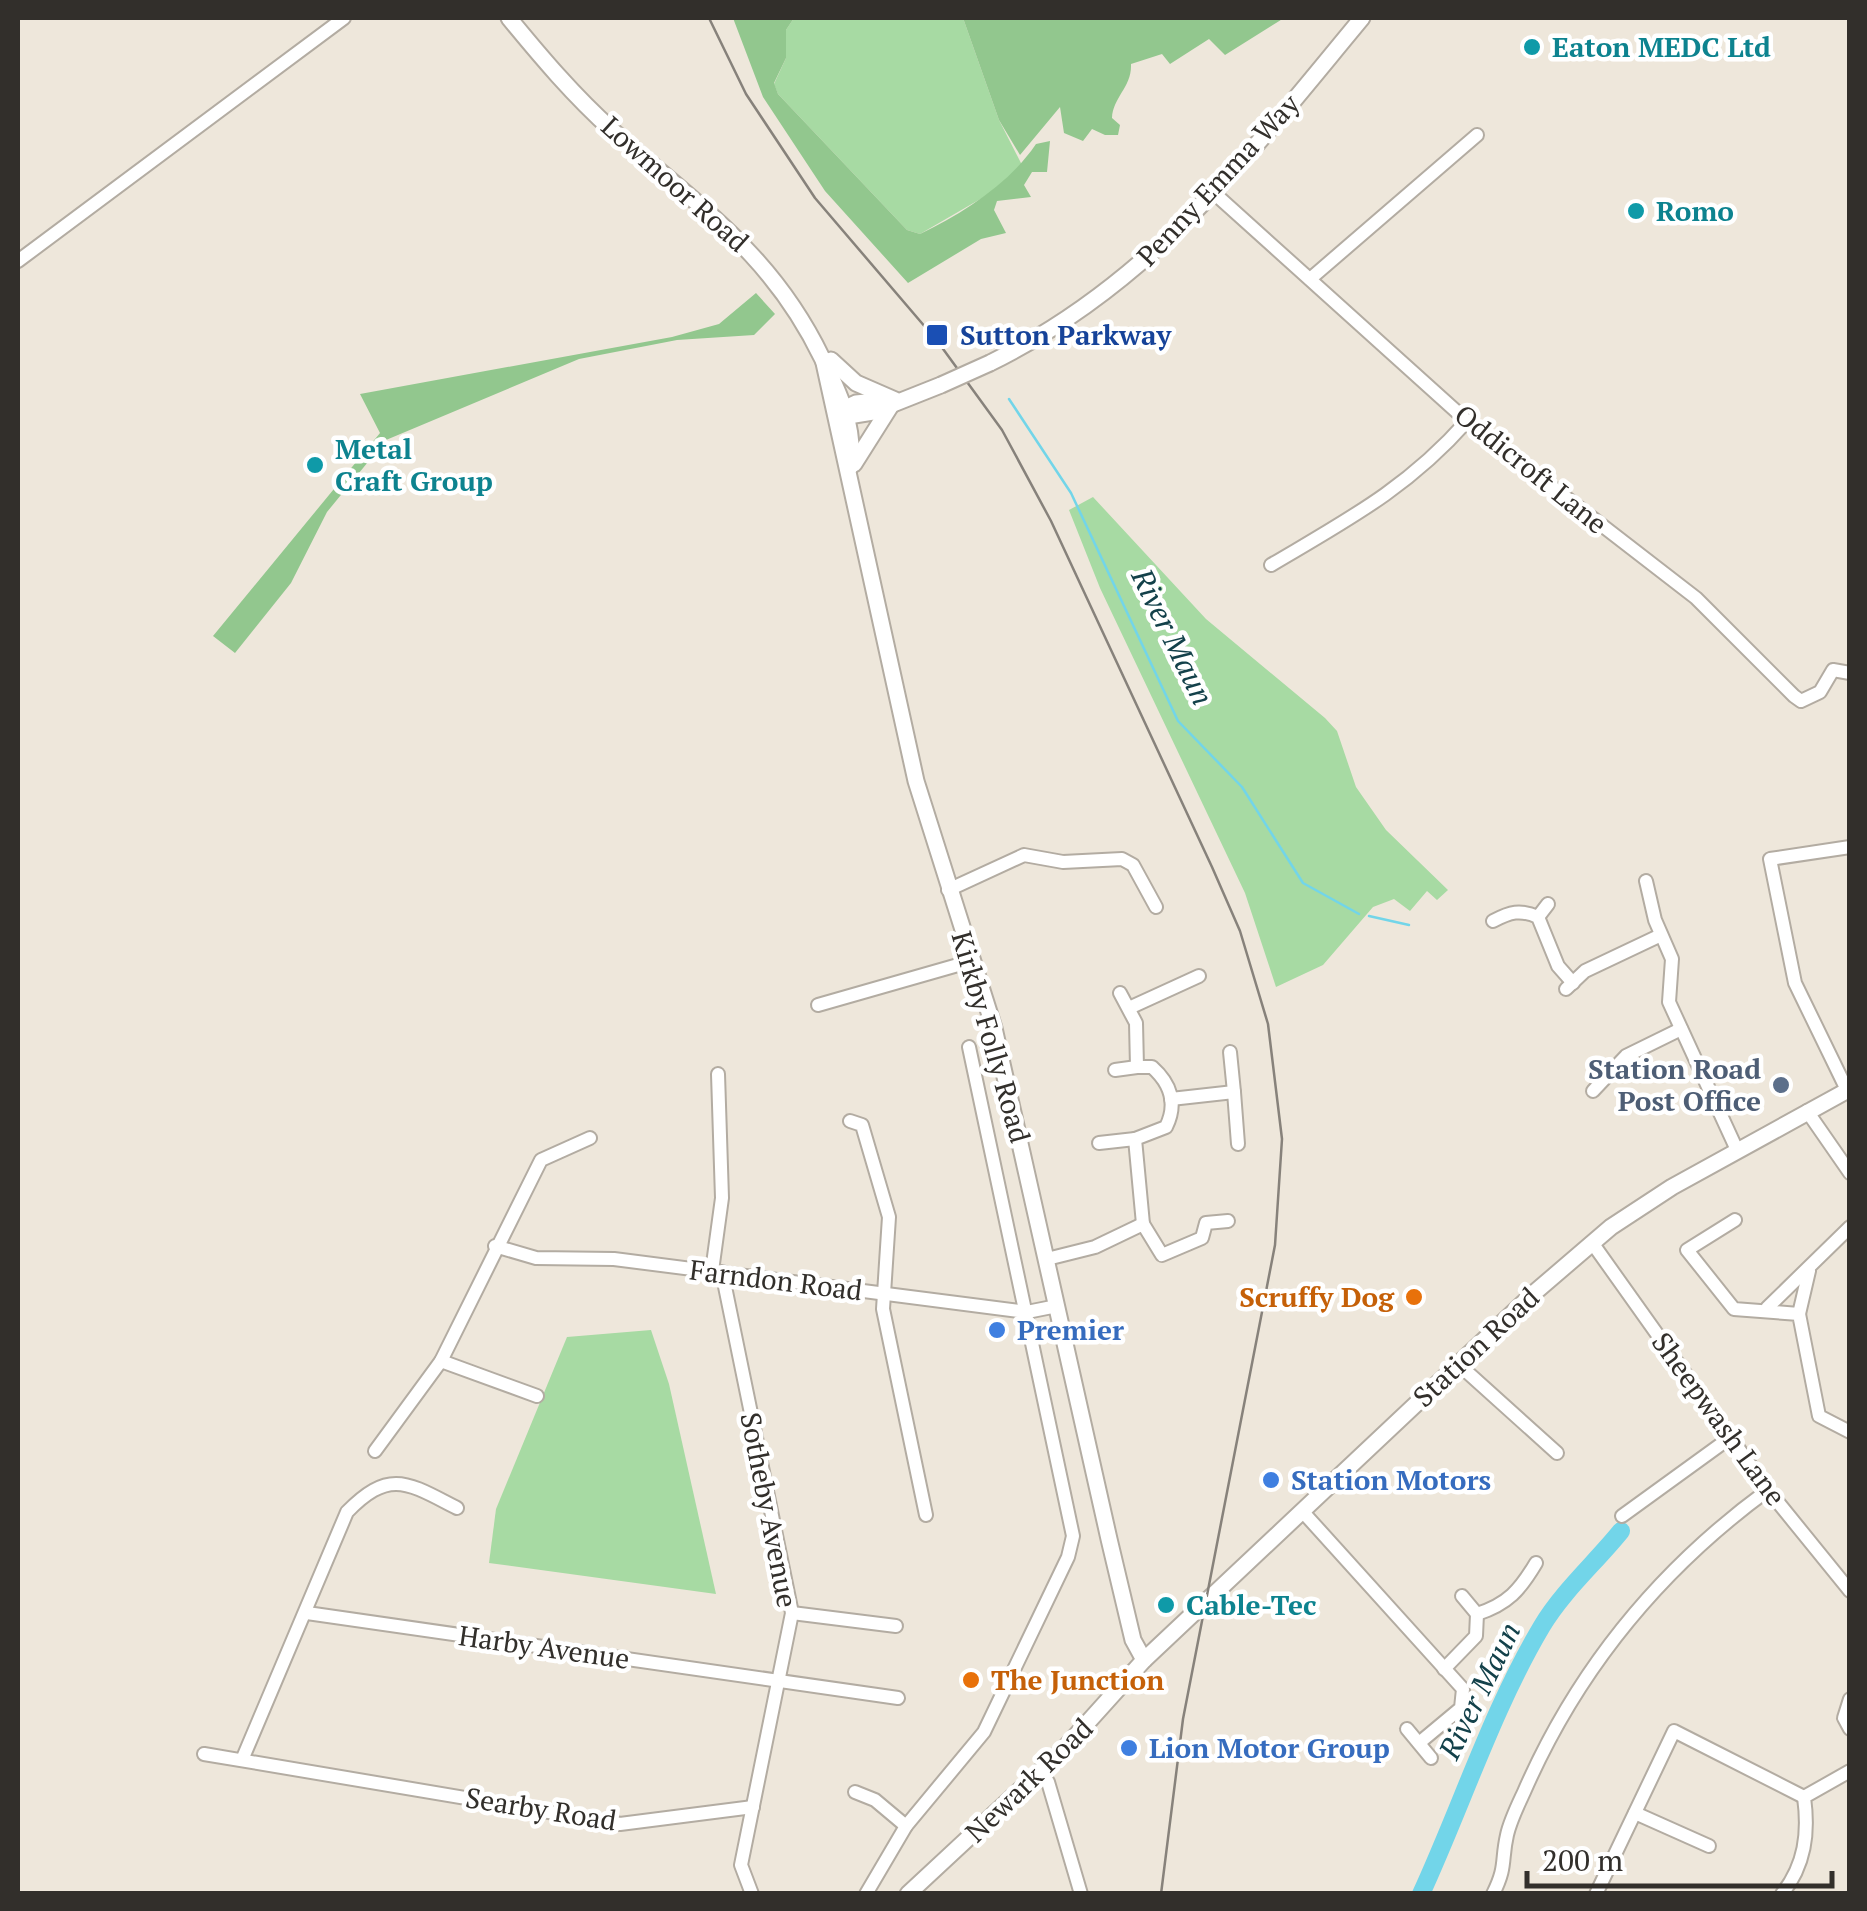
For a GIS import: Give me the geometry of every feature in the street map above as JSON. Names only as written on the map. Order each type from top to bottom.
[{"type":"main road","name":"Lowmoor Road","points":[[509,18],[545,63],[610,128],[699,203],[774,276],[837,380],[842,413],[853,442],[850,471]]},
{"type":"main road","name":"Penny Emma Way","points":[[842,413],[873,412],[990,363],[1063,322],[1130,274],[1214,193],[1362,18]]},
{"type":"main road","points":[[821,355],[856,383],[895,400],[870,432],[850,471]]},
{"type":"main road","name":"Kirkby Folly Road","points":[[850,471],[916,781],[994,1028],[1133,1640],[1144,1660]]},
{"type":"main road","name":"Station Road","points":[[1144,1660],[1456,1362],[1593,1244],[1642,1207],[1848,1089]]},
{"type":"main road","name":"Newark Road","points":[[908,1894],[1040,1771],[1144,1660]]},
{"type":"street","points":[[18,261],[335,20]]},
{"type":"street","points":[[1310,279],[1476,136]]},
{"type":"street","name":"Oddicroft Lane","points":[[1214,193],[1468,421],[1696,598],[1794,696],[1802,700],[1820,692],[1833,670],[1850,672]]},
{"type":"street","points":[[1271,565],[1381,501],[1428,466],[1468,421]]},
{"type":"street","points":[[1848,1089],[1796,984],[1770,859],[1850,847]]},
{"type":"street","points":[[948,890],[1024,855],[1063,862],[1122,859],[1133,865],[1156,907]]},
{"type":"street","points":[[1646,881],[1672,959],[1669,1002],[1736,1150]]},
{"type":"street","points":[[1538,917],[1548,904]]},
{"type":"street","points":[[1493,921],[1509,912],[1538,917],[1569,986],[1585,971],[1662,936]]},
{"type":"street","points":[[818,1005],[972,961]]},
{"type":"street","points":[[1128,1008],[1200,976]]},
{"type":"street","points":[[1120,993],[1136,1023],[1137,1067]]},
{"type":"street","points":[[1592,1091],[1626,1056],[1681,1029]]},
{"type":"street","name":"Kirkby Folly Road","points":[[969,1047],[1074,1536],[1068,1557],[1018,1658]]},
{"type":"street","points":[[1230,1052],[1238,1144]]},
{"type":"street","points":[[1099,1143],[1134,1139],[1166,1127],[1172,1115],[1166,1080],[1152,1067],[1115,1070]]},
{"type":"street","name":"Sotheby Avenue","points":[[718,1074],[722,1198],[717,1271],[792,1613],[753,1807]]},
{"type":"street","points":[[1172,1099],[1234,1092]]},
{"type":"street","points":[[1808,1112],[1850,1173]]},
{"type":"street","points":[[850,1122],[862,1126],[889,1217],[883,1294],[926,1515]]},
{"type":"street","points":[[375,1451],[441,1361],[541,1160],[590,1138]]},
{"type":"street","points":[[1134,1139],[1143,1224],[1162,1256],[1202,1238],[1206,1223],[1228,1221]]},
{"type":"street","points":[[1735,1220],[1687,1250],[1734,1310],[1767,1308],[1799,1314]]},
{"type":"street","points":[[1047,1259],[1095,1248],[1143,1224]]},
{"type":"street","points":[[1767,1308],[1850,1227]]},
{"type":"street","name":"Sheepwash Lane","points":[[1593,1244],[1768,1490],[1850,1591]]},
{"type":"street","name":"Farndon Road","points":[[495,1246],[536,1258],[614,1260],[717,1271],[1027,1312],[1058,1306]]},
{"type":"street","points":[[1810,1269],[1799,1314],[1819,1416],[1850,1432]]},
{"type":"street","points":[[441,1361],[537,1396]]},
{"type":"street","points":[[1456,1362],[1557,1453]]},
{"type":"street","points":[[1622,1516],[1731,1437]]},
{"type":"street","points":[[242,1760],[347,1512],[359,1499],[393,1482],[405,1482],[456,1508]]},
{"type":"street","points":[[1491,1887],[1506,1868],[1507,1836],[1524,1790],[1564,1710],[1618,1629],[1672,1568],[1768,1490]]},
{"type":"street","points":[[1303,1512],[1463,1689],[1461,1708],[1419,1743]]},
{"type":"street","points":[[1478,1614],[1503,1606],[1521,1589],[1536,1563]]},
{"type":"street","points":[[1444,1669],[1476,1636],[1478,1614],[1462,1596]]},
{"type":"street","name":"Harby Avenue","points":[[307,1613],[898,1698]]},
{"type":"street","points":[[792,1613],[896,1626]]},
{"type":"street","name":"Newark Road","points":[[866,1894],[906,1826],[972,1752],[1018,1658]]},
{"type":"street","points":[[1850,1699],[1844,1718],[1850,1729]]},
{"type":"street","points":[[1407,1728],[1431,1758]]},
{"type":"street","points":[[1596,1894],[1674,1731],[1804,1797]]},
{"type":"street","name":"Searby Road","points":[[204,1754],[620,1824],[753,1807]]},
{"type":"street","points":[[1040,1771],[1048,1782],[1081,1894]]},
{"type":"street","points":[[1804,1797],[1850,1771]]},
{"type":"street","points":[[855,1792],[875,1800],[906,1826]]},
{"type":"street","points":[[1782,1894],[1797,1875],[1806,1842],[1804,1797]]},
{"type":"street","points":[[752,1894],[741,1865],[753,1807]]},
{"type":"street","points":[[1635,1813],[1708,1846]]},
{"type":"green space","points":[[733,18],[794,18],[786,30],[786,58],[774,83],[778,94],[907,230],[920,234],[952,217],[999,185],[1036,144],[1050,141],[1047,172],[1032,172],[1024,185],[1031,197],[997,201],[994,210],[1006,233],[981,239],[908,283],[825,191],[763,97]]},
{"type":"green space","points":[[794,18],[963,18],[999,120],[1022,165],[989,194],[920,234],[907,230],[778,94],[774,84],[786,58],[786,30]]},
{"type":"green space","points":[[963,18],[1284,18],[1225,55],[1209,39],[1170,64],[1162,54],[1131,64],[1129,79],[1113,111],[1112,118],[1120,125],[1118,135],[1092,129],[1083,141],[1064,133],[1060,107],[1020,155],[999,120]]},
{"type":"green space","points":[[756,293],[775,314],[754,335],[677,340],[579,359],[386,440],[327,512],[291,583],[235,653],[213,636],[380,433],[360,394],[672,337],[719,324]]},
{"type":"green space","points":[[1093,497],[1206,619],[1337,731],[1356,787],[1386,830],[1448,890],[1437,900],[1427,891],[1410,911],[1394,899],[1373,907],[1323,965],[1276,987],[1245,893],[1100,588],[1069,510]]},
{"type":"green space","points":[[651,1330],[669,1384],[716,1594],[489,1563],[496,1509],[567,1337]]},
{"type":"waterway","name":"River Maun","points":[[1009,399],[1071,493],[1178,721],[1242,787],[1303,883],[1359,914]]},
{"type":"waterway","name":"River Maun","points":[[1369,916],[1409,925]]},
{"type":"waterway","name":"River Maun","points":[[1421,1894],[1524,1658],[1559,1601],[1621,1531]]},
{"type":"railway","points":[[709,18],[746,94],[815,198],[938,342],[1002,430],[1051,521],[1212,867],[1240,931],[1268,1024],[1282,1139],[1275,1245],[1183,1719],[1161,1894]]},
{"type":"place","name":"Eaton MEDC Ltd","points":[[1532,47]]},
{"type":"place","name":"Romo","points":[[1636,211]]},
{"type":"place","name":"Sutton Parkway","points":[[937,335]]},
{"type":"place","name":"Metal Craft Group","points":[[315,465]]},
{"type":"place","name":"Station Road Post Office","points":[[1781,1085]]},
{"type":"place","name":"Scruffy Dog","points":[[1414,1297]]},
{"type":"place","name":"Premier","points":[[997,1330]]},
{"type":"place","name":"Station Motors","points":[[1271,1480]]},
{"type":"place","name":"Cable-Tec","points":[[1166,1605]]},
{"type":"place","name":"The Junction","points":[[971,1680]]},
{"type":"place","name":"Lion Motor Group","points":[[1129,1748]]}]
